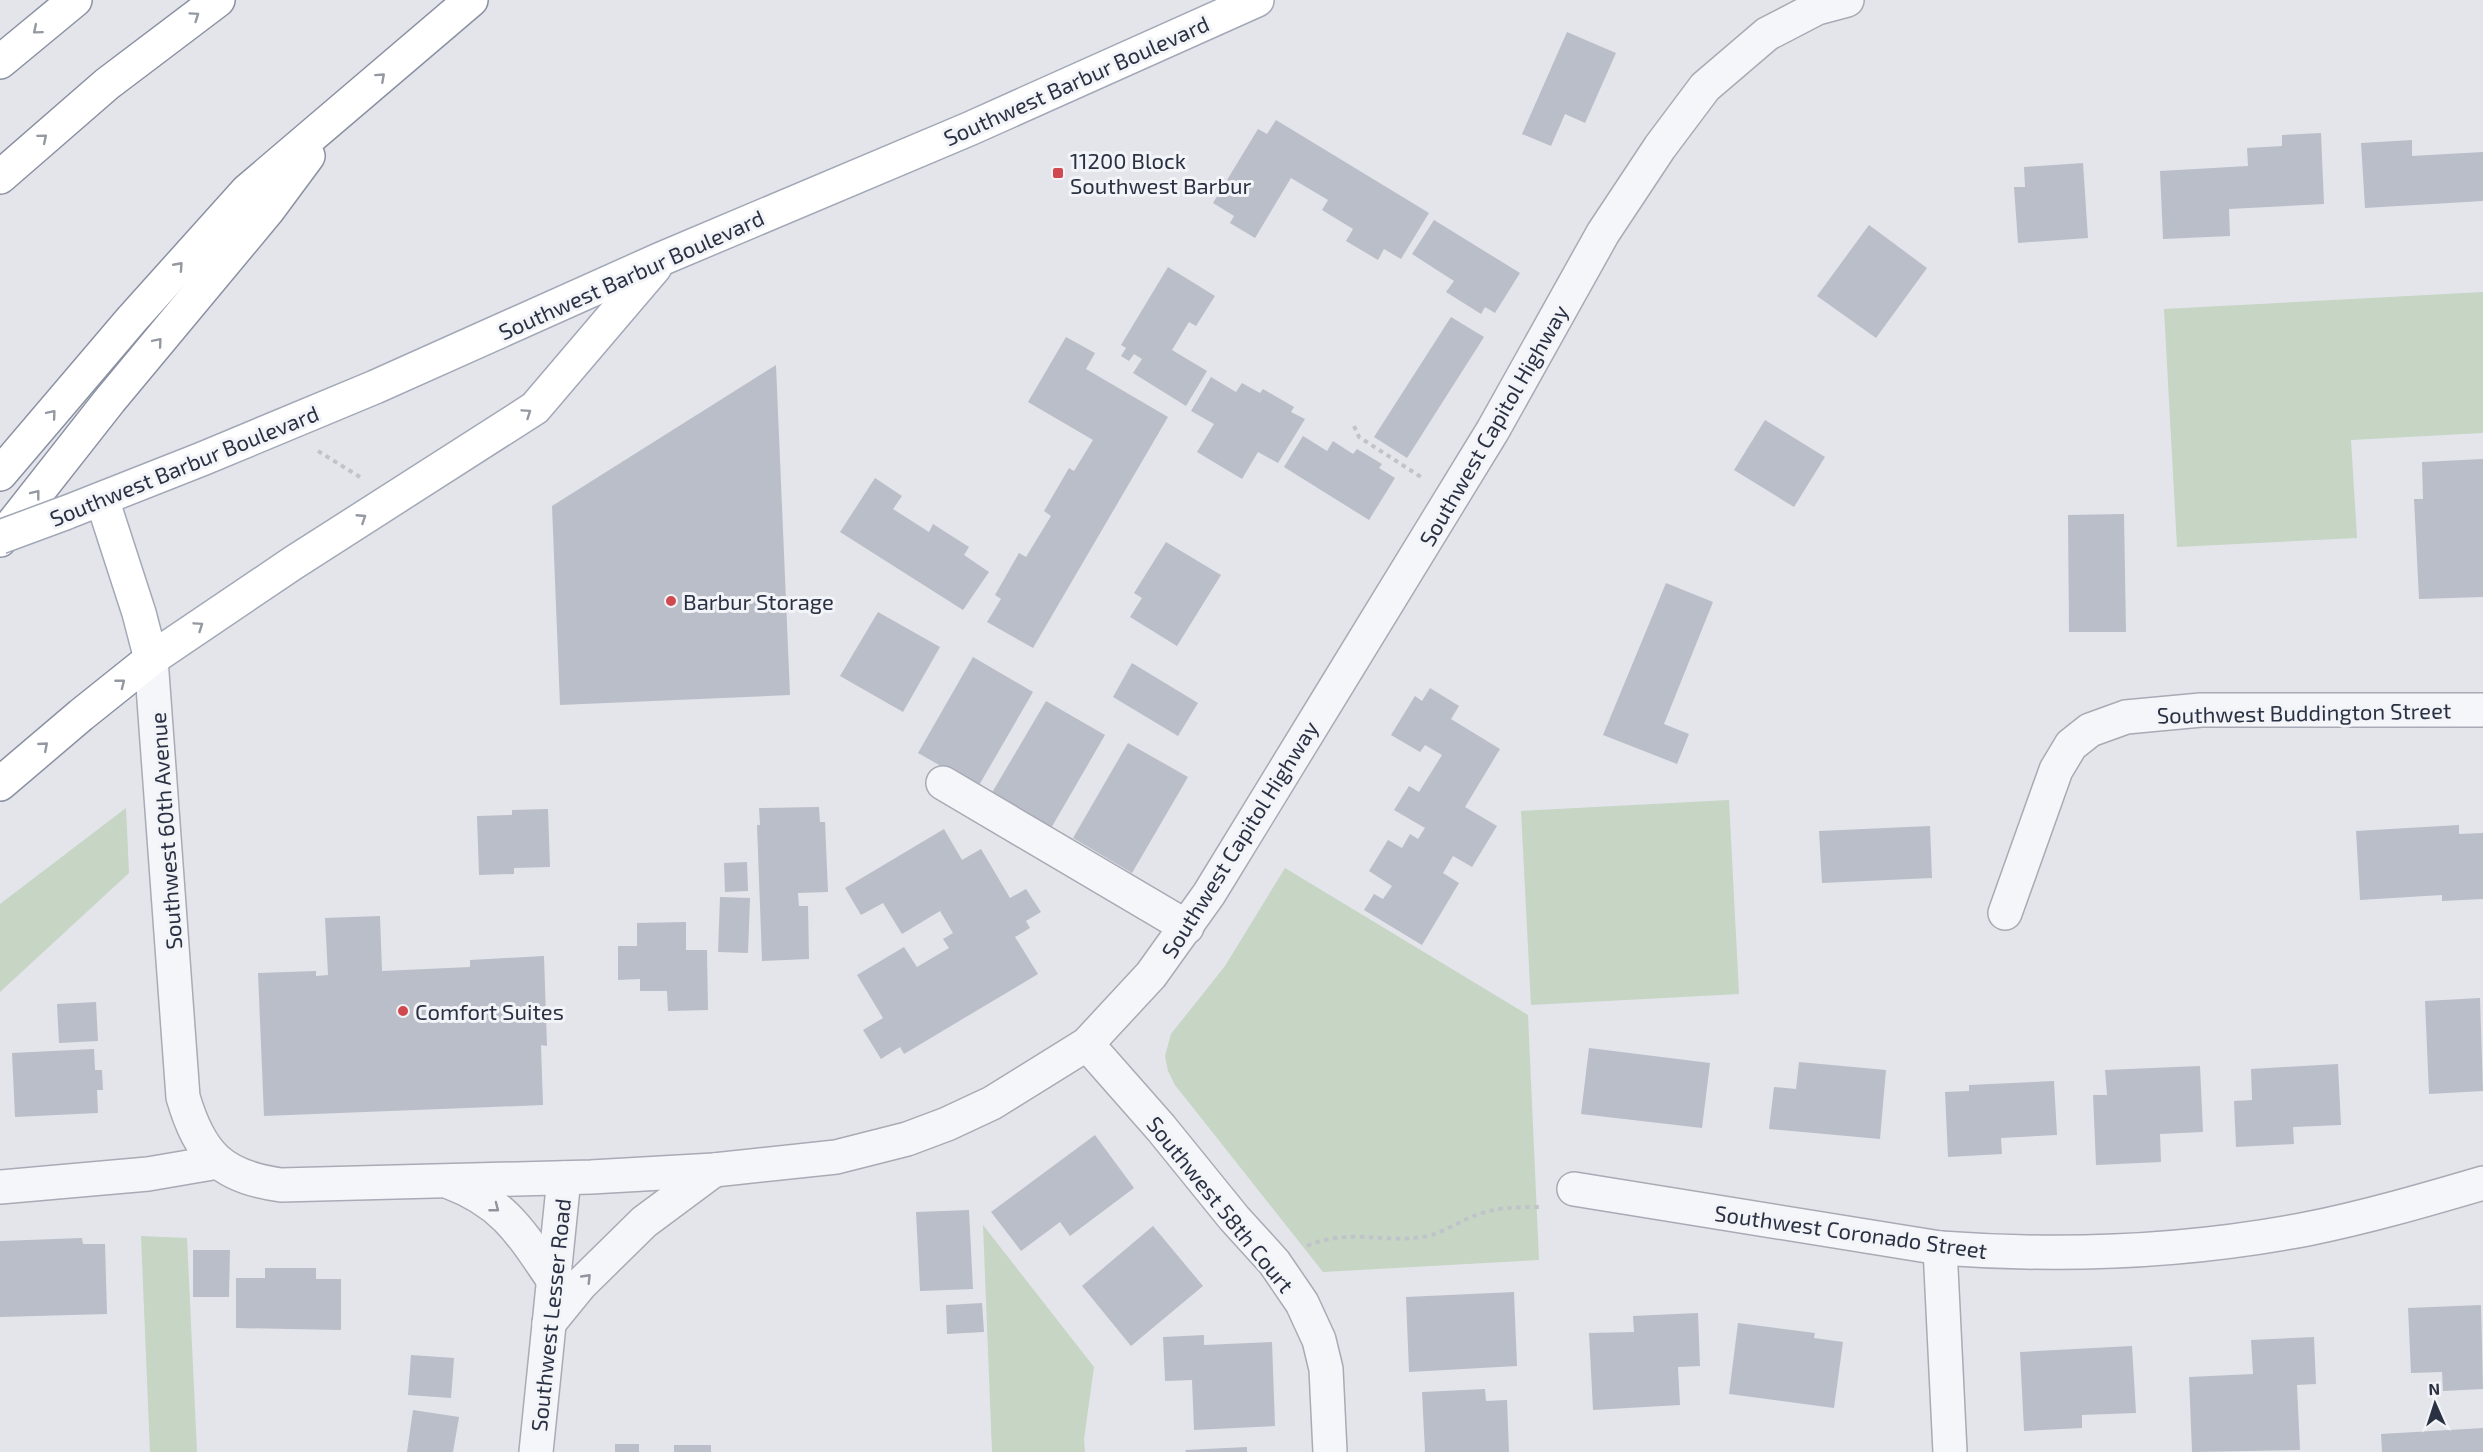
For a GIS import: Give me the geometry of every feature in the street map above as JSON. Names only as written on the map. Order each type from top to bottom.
[{"type":"main road","points":[[0,62],[75,0]]},
{"type":"main road","points":[[0,177],[107,84],[218,0]]},
{"type":"main road","points":[[0,474],[132,319],[247,191],[338,116],[421,41],[471,0]]},
{"type":"main road","name":"Southwest Barbur Boulevard","points":[[0,539],[279,427],[662,259],[969,129],[1257,0]]},
{"type":"main road","points":[[0,539],[110,400],[268,210],[338,116]]},
{"type":"main road","points":[[0,784],[90,707],[151,659],[385,503],[535,408],[662,259]]},
{"type":"main road","name":"Southwest 60th Avenue","points":[[102,499],[139,613],[151,659]]},
{"type":"street","name":"Southwest Capitol Highway","points":[[218,1162],[254,1181],[281,1185],[564,1178],[714,1170],[836,1157],[907,1139],[992,1103],[1087,1044],[1151,975],[1209,894],[1493,430],[1603,233],[1660,147],[1705,87],[1767,34],[1817,8],[1847,0]]},
{"type":"street","name":"Southwest 60th Avenue","points":[[151,659],[174,957],[179,1074],[188,1113],[197,1135],[218,1162]]},
{"type":"street","name":"Southwest Buddington Street","points":[[2005,913],[2056,770],[2071,745],[2090,730],[2126,717],[2201,710],[2483,710]]},
{"type":"street","points":[[943,783],[1187,927]]},
{"type":"street","name":"Southwest 58th Court","points":[[1087,1044],[1274,1262],[1302,1303],[1319,1340],[1326,1369],[1330,1452]]},
{"type":"street","points":[[0,1187],[148,1174],[218,1162]]},
{"type":"street","points":[[549,1323],[580,1285],[644,1222],[714,1170]]},
{"type":"street","name":"Southwest Lesser Road","points":[[536,1452],[564,1178]]},
{"type":"street","points":[[444,1180],[471,1191],[508,1219],[554,1281]]},
{"type":"street","name":"Southwest Coronado Street","points":[[1574,1189],[1940,1248],[1990,1252],[2089,1252],[2220,1243],[2307,1229],[2371,1215],[2483,1183]]},
{"type":"street","points":[[1940,1248],[1950,1452]]},
{"type":"path","points":[[1354,426],[1359,437],[1452,496]]},
{"type":"path","points":[[279,427],[353,471],[385,503]]},
{"type":"path","points":[[1274,1262],[1330,1238],[1358,1235],[1422,1237],[1440,1232],[1480,1213],[1504,1208],[1554,1206],[1574,1189]]},
{"type":"green space","points":[[2483,292],[2483,433],[2351,440],[2357,538],[2177,547],[2164,309]]},
{"type":"green space","points":[[1729,800],[1739,994],[1531,1005],[1521,811]]},
{"type":"green space","points":[[126,808],[129,873],[0,992],[0,904]]},
{"type":"green space","points":[[1285,868],[1528,1015],[1539,1260],[1323,1272],[1175,1085],[1168,1071],[1165,1056],[1171,1034],[1225,966]]},
{"type":"green space","points":[[983,1225],[1094,1367],[1084,1439],[1085,1452],[992,1452]]},
{"type":"green space","points":[[141,1236],[187,1238],[197,1452],[150,1452]]},
{"type":"building","points":[[1567,32],[1616,53],[1585,123],[1565,114],[1551,146],[1522,134]]},
{"type":"building","points":[[1276,120],[1429,213],[1401,259],[1384,249],[1378,260],[1346,241],[1353,229],[1322,210],[1328,200],[1291,178],[1255,238],[1230,223],[1234,216],[1213,203],[1258,129],[1267,134]]},
{"type":"building","points":[[2321,133],[2324,204],[2229,209],[2230,236],[2163,239],[2160,171],[2248,166],[2247,148],[2282,146],[2282,135]]},
{"type":"building","points":[[2412,140],[2412,156],[2483,152],[2483,201],[2365,208],[2361,143]]},
{"type":"building","points":[[2083,163],[2088,238],[2018,243],[2014,187],[2025,187],[2024,167]]},
{"type":"building","points":[[1434,220],[1520,273],[1495,313],[1485,307],[1481,314],[1446,292],[1454,281],[1412,254]]},
{"type":"building","points":[[1869,225],[1927,268],[1876,338],[1817,296]]},
{"type":"building","points":[[1168,267],[1215,296],[1196,326],[1189,322],[1172,350],[1207,371],[1186,406],[1133,373],[1142,359],[1134,354],[1129,361],[1121,356],[1126,348],[1121,345]]},
{"type":"building","points":[[1451,317],[1484,337],[1407,458],[1374,437]]},
{"type":"building","points":[[1066,337],[1095,353],[1086,369],[1168,417],[1033,648],[987,622],[1001,599],[995,595],[1019,553],[1026,557],[1051,516],[1044,511],[1069,468],[1074,471],[1093,440],[1028,402]]},
{"type":"building","name":"Barbur Storage","points":[[776,365],[790,695],[560,705],[552,506]]},
{"type":"building","points":[[1211,377],[1236,392],[1242,383],[1260,393],[1263,389],[1294,407],[1291,412],[1305,419],[1278,463],[1258,452],[1242,479],[1197,452],[1214,424],[1191,411]]},
{"type":"building","points":[[1765,420],[1825,457],[1794,507],[1734,470]]},
{"type":"building","points":[[1303,436],[1327,451],[1333,441],[1353,454],[1357,449],[1382,464],[1379,468],[1395,478],[1369,520],[1284,467]]},
{"type":"building","points":[[2483,459],[2483,597],[2419,599],[2414,499],[2423,499],[2422,462]]},
{"type":"building","points":[[875,478],[902,496],[893,509],[929,532],[933,524],[969,547],[964,555],[989,572],[963,610],[840,532]]},
{"type":"building","points":[[2124,514],[2126,632],[2069,632],[2068,515]]},
{"type":"building","points":[[1166,542],[1221,575],[1177,646],[1130,617],[1142,598],[1134,593]]},
{"type":"building","points":[[1666,583],[1713,602],[1664,724],[1689,734],[1677,764],[1603,735]]},
{"type":"building","points":[[878,612],[940,647],[903,712],[840,676]]},
{"type":"building","points":[[973,657],[1033,692],[978,787],[918,753]]},
{"type":"building","points":[[1132,663],[1198,703],[1178,736],[1113,697]]},
{"type":"building","points":[[1430,688],[1459,706],[1451,719],[1500,749],[1465,807],[1497,826],[1472,867],[1453,856],[1443,873],[1459,883],[1422,945],[1364,910],[1374,894],[1383,899],[1392,886],[1369,871],[1388,840],[1402,848],[1410,834],[1418,839],[1425,828],[1394,810],[1409,786],[1419,792],[1442,755],[1425,745],[1420,752],[1391,735],[1415,696],[1422,701]]},
{"type":"building","points":[[1046,701],[1105,735],[1050,830],[990,796]]},
{"type":"building","points":[[1128,743],[1188,777],[1132,873],[1073,838]]},
{"type":"building","points":[[819,807],[820,822],[825,822],[828,892],[798,893],[799,906],[808,906],[809,959],[762,961],[757,825],[760,825],[759,808]]},
{"type":"building","points":[[548,809],[550,867],[514,868],[514,874],[479,875],[477,816],[512,815],[512,810]]},
{"type":"building","points":[[2459,825],[2459,834],[2483,833],[2483,899],[2442,901],[2442,895],[2360,900],[2356,831]]},
{"type":"building","points":[[1930,826],[1932,878],[1822,883],[1819,831]]},
{"type":"building","points":[[944,829],[962,860],[981,849],[1010,898],[1026,889],[1041,912],[1026,921],[1030,928],[1015,937],[1038,974],[904,1054],[900,1047],[881,1059],[863,1030],[883,1018],[857,975],[904,947],[917,967],[949,948],[943,939],[953,933],[940,911],[902,934],[883,903],[861,915],[845,888]]},
{"type":"building","points":[[747,862],[748,891],[725,892],[724,863]]},
{"type":"building","points":[[720,897],[750,898],[748,953],[718,952]]},
{"type":"building","name":"Comfort Suites","points":[[380,916],[382,971],[470,967],[470,960],[544,956],[547,1046],[541,1045],[543,1105],[264,1116],[258,973],[316,971],[316,976],[328,975],[325,918]]},
{"type":"building","points":[[686,922],[686,950],[707,950],[708,1010],[668,1011],[667,991],[640,991],[640,979],[618,980],[618,946],[637,946],[637,923]]},
{"type":"building","points":[[2480,998],[2483,1091],[2429,1094],[2425,1001]]},
{"type":"building","points":[[96,1002],[98,1041],[59,1043],[57,1004]]},
{"type":"building","points":[[1589,1048],[1710,1063],[1702,1128],[1581,1114]]},
{"type":"building","points":[[94,1049],[95,1070],[102,1070],[103,1090],[97,1090],[98,1113],[15,1117],[12,1053]]},
{"type":"building","points":[[1799,1062],[1886,1070],[1880,1139],[1769,1129],[1774,1087],[1796,1089]]},
{"type":"building","points":[[2338,1064],[2341,1125],[2293,1127],[2294,1144],[2236,1147],[2234,1101],[2252,1100],[2251,1069]]},
{"type":"building","points":[[2200,1066],[2203,1132],[2160,1134],[2161,1162],[2096,1165],[2093,1095],[2107,1095],[2105,1070]]},
{"type":"building","points":[[2054,1081],[2057,1135],[2001,1138],[2002,1154],[1948,1157],[1945,1092],[1969,1091],[1969,1085]]},
{"type":"building","points":[[1095,1135],[1134,1188],[1070,1236],[1060,1222],[1021,1251],[991,1212]]},
{"type":"building","points":[[969,1210],[973,1289],[920,1291],[916,1212]]},
{"type":"building","points":[[1153,1226],[1203,1286],[1131,1346],[1082,1286]]},
{"type":"building","points":[[82,1238],[83,1244],[105,1244],[107,1314],[0,1317],[0,1241]]},
{"type":"building","points":[[193,1250],[230,1250],[229,1297],[193,1297]]},
{"type":"building","points":[[265,1268],[316,1268],[316,1279],[341,1279],[341,1330],[236,1328],[236,1278],[265,1278]]},
{"type":"building","points":[[1514,1292],[1517,1366],[1409,1372],[1406,1297]]},
{"type":"building","points":[[982,1303],[984,1332],[947,1334],[946,1305]]},
{"type":"building","points":[[2481,1305],[2483,1389],[2443,1391],[2442,1372],[2411,1373],[2408,1308]]},
{"type":"building","points":[[1698,1313],[1700,1366],[1678,1367],[1680,1405],[1593,1410],[1589,1333],[1634,1332],[1633,1316]]},
{"type":"building","points":[[1738,1323],[1815,1333],[1814,1338],[1843,1342],[1834,1408],[1729,1394]]},
{"type":"building","points":[[1204,1335],[1204,1345],[1272,1342],[1275,1426],[1194,1430],[1192,1380],[1165,1381],[1163,1337]]},
{"type":"building","points":[[2314,1337],[2316,1384],[2297,1385],[2300,1450],[2192,1452],[2189,1377],[2253,1374],[2251,1340]]},
{"type":"building","points":[[2132,1346],[2136,1413],[2082,1415],[2082,1428],[2024,1431],[2020,1352]]},
{"type":"building","points":[[411,1355],[454,1358],[451,1398],[408,1395]]},
{"type":"building","points":[[1485,1389],[1486,1401],[1507,1400],[1509,1452],[1425,1452],[1422,1392]]},
{"type":"building","points":[[413,1410],[459,1417],[453,1452],[407,1452]]},
{"type":"building","points":[[2483,1428],[2483,1452],[2382,1452],[2381,1434]]},
{"type":"building","points":[[615,1444],[639,1444],[639,1452],[615,1452]]},
{"type":"building","points":[[674,1445],[711,1445],[711,1452],[674,1452]]},
{"type":"building","points":[[1247,1447],[1247,1452],[1186,1452],[1185,1450]]},
{"type":"place","name":"11200 Block Southwest Barbur","points":[[1058,173]]},
{"type":"place","name":"Barbur Storage","points":[[671,601]]},
{"type":"place","name":"Comfort Suites","points":[[403,1011]]}]
